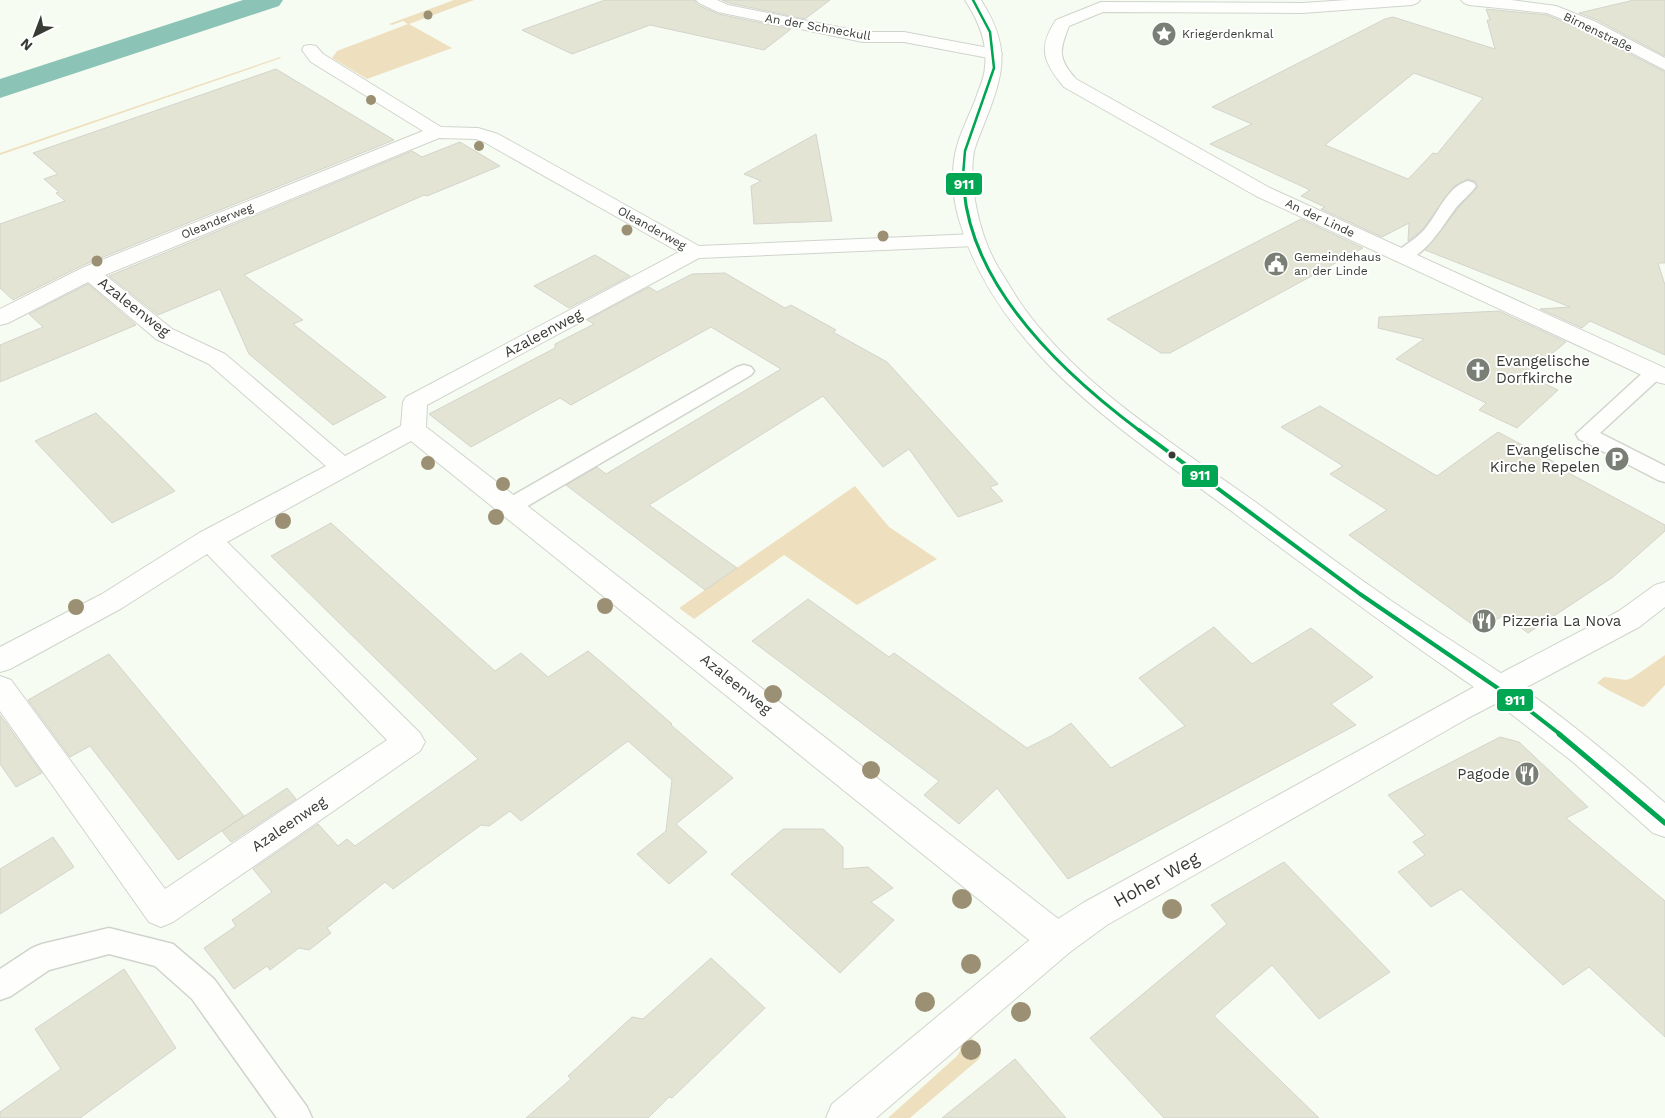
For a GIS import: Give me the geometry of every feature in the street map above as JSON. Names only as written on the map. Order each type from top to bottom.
[{"type":"street","name":"An der Schneckull","points":[[704,0],[724,9],[863,37],[904,37],[994,54]]},
{"type":"street","points":[[973,0],[988,23],[994,54],[994,68],[965,151],[964,189],[967,214],[975,240],[990,272],[1011,306],[1036,338],[1062,365],[1116,412],[1192,470],[1398,620],[1499,688],[1563,735],[1665,823]]},
{"type":"street","points":[[1302,8],[1321,0]]},
{"type":"street","points":[[1098,6],[1302,8],[1412,0]]},
{"type":"street","name":"Birnenstraße","points":[[1469,0],[1533,6],[1556,12],[1590,25],[1665,65]]},
{"type":"street","name":"An der Linde","points":[[1098,6],[1062,23],[1051,51],[1056,68],[1070,82],[1263,192],[1660,374]]},
{"type":"street","name":"Oleanderweg","points":[[310,50],[317,58],[437,132]]},
{"type":"street","name":"Oleanderweg","points":[[0,318],[90,272],[437,132],[478,134],[490,138],[695,252],[975,240]]},
{"type":"street","name":"Azaleenweg","points":[[695,252],[415,402],[413,430],[512,506],[1057,940]]},
{"type":"street","name":"Azaleenweg","points":[[90,272],[164,334],[217,359],[344,468]]},
{"type":"street","points":[[0,661],[112,601],[208,540],[413,430]]},
{"type":"street","name":"Azaleenweg","points":[[0,688],[161,912],[409,742],[208,540]]},
{"type":"street","name":"Hoher Weg","points":[[846,1118],[1057,940],[1112,904],[1457,709],[1629,619],[1665,592]]},
{"type":"lane","points":[[1402,256],[1430,234],[1448,205],[1468,186]]},
{"type":"lane","points":[[512,506],[744,371]]},
{"type":"lane","points":[[1660,374],[1586,434],[1665,475]]},
{"type":"lane","points":[[0,986],[42,958],[109,941],[163,954],[203,989],[296,1118]]},
{"type":"shaded area","points":[[454,0],[474,0],[409,24],[452,48],[367,79],[332,58],[337,51],[408,24],[403,21],[392,25],[389,24]]},
{"type":"shaded area","points":[[281,58],[0,155],[0,153]]},
{"type":"shaded area","points":[[855,486],[889,527],[937,559],[857,605],[784,555],[694,619],[679,608]]},
{"type":"shaded area","points":[[1665,655],[1665,685],[1645,706],[1642,707],[1597,683],[1604,677],[1626,680],[1632,678]]},
{"type":"shaded area","points":[[969,1035],[980,1049],[979,1059],[910,1118],[888,1118],[957,1056],[960,1046]]},
{"type":"building","points":[[605,0],[694,0],[698,5],[718,14],[791,29],[764,50],[650,25],[572,54],[522,30]]},
{"type":"building","points":[[722,0],[830,0],[805,19]]},
{"type":"building","points":[[1634,0],[1665,0],[1665,56],[1597,20],[1579,13]]},
{"type":"building","points":[[1486,9],[1547,15],[1583,30],[1665,72],[1665,263],[1658,263],[1665,285],[1665,355],[1590,321],[1582,328],[1540,309],[1570,307],[1425,250],[1459,207],[1478,187],[1475,181],[1467,179],[1453,187],[1423,229],[1408,241],[1409,223],[1382,237],[1321,209],[1325,207],[1301,196],[1310,190],[1210,144],[1252,124],[1212,107],[1385,19],[1393,17],[1495,49],[1487,20],[1490,20]],"holes":[[[1414,73],[1483,98],[1437,154],[1433,153],[1408,179],[1325,145]]]},
{"type":"building","points":[[276,69],[394,140],[81,266],[13,300],[0,288],[0,224],[65,201],[56,193],[59,192],[44,179],[58,174],[33,153]]},
{"type":"building","points":[[816,134],[832,221],[754,224],[751,186],[761,181],[744,174]]},
{"type":"building","points":[[460,142],[500,166],[427,196],[424,195],[244,275],[303,320],[293,324],[386,397],[333,425],[249,354],[220,289],[158,315],[109,276],[412,151],[422,157]]},
{"type":"building","points":[[1301,219],[1363,248],[1170,353],[1161,353],[1107,319]]},
{"type":"building","points":[[595,255],[630,276],[569,308],[534,286]]},
{"type":"building","points":[[725,273],[785,308],[791,305],[836,330],[833,332],[887,362],[998,484],[990,487],[1003,501],[958,517],[909,449],[883,467],[823,396],[649,505],[737,568],[705,590],[566,485],[597,467],[606,474],[781,369],[711,327],[571,405],[560,398],[471,447],[429,414],[555,348],[555,344],[594,324],[587,320],[649,287],[657,292],[692,274]]},
{"type":"building","points":[[88,284],[136,325],[0,382],[0,345],[43,327],[29,314]]},
{"type":"building","name":"Evangelische Dorfkirche","points":[[1499,311],[1566,342],[1526,375],[1558,390],[1517,428],[1479,410],[1486,403],[1396,359],[1424,339],[1378,328],[1379,317]]},
{"type":"building","points":[[1320,406],[1437,476],[1498,432],[1556,463],[1554,465],[1665,525],[1665,531],[1613,577],[1528,633],[1504,615],[1480,630],[1349,535],[1387,510],[1330,474],[1343,466],[1281,427]]},
{"type":"building","points":[[96,413],[175,491],[112,523],[35,441]]},
{"type":"building","points":[[331,523],[495,671],[521,653],[548,677],[588,651],[615,674],[733,778],[676,824],[707,852],[669,884],[637,854],[666,831],[672,780],[628,741],[521,821],[510,811],[489,826],[481,825],[393,889],[385,882],[327,928],[331,933],[309,950],[299,948],[270,970],[267,966],[234,989],[204,948],[236,926],[232,920],[272,892],[253,869],[318,824],[338,846],[347,839],[355,846],[478,759],[271,556]]},
{"type":"building","points":[[808,599],[889,657],[894,653],[1027,748],[1053,735],[1071,723],[1111,768],[1185,726],[1139,678],[1214,627],[1252,664],[1311,628],[1373,677],[1331,704],[1356,725],[1068,879],[997,788],[959,824],[924,795],[939,781],[752,641]]},
{"type":"building","points":[[109,654],[244,816],[178,860],[90,746],[70,757],[28,700]]},
{"type":"building","points":[[0,715],[42,773],[16,787],[0,764]]},
{"type":"building","points":[[1500,737],[1519,742],[1588,807],[1566,818],[1665,901],[1665,1037],[1589,967],[1563,985],[1461,889],[1431,907],[1398,872],[1425,855],[1413,842],[1425,835],[1388,795]]},
{"type":"building","points":[[287,788],[296,799],[231,842],[222,831]]},
{"type":"building","points":[[783,829],[823,829],[843,847],[843,869],[868,867],[893,888],[871,902],[894,920],[840,973],[731,874]]},
{"type":"building","points":[[53,837],[74,867],[0,914],[0,869]]},
{"type":"building","points":[[1284,862],[1390,972],[1319,1019],[1272,965],[1214,1016],[1319,1118],[1164,1118],[1090,1038],[1227,924],[1211,905]]},
{"type":"building","points":[[711,958],[765,1008],[672,1098],[669,1097],[648,1118],[526,1118],[571,1079],[568,1076],[632,1017],[643,1019]]},
{"type":"building","points":[[124,969],[176,1048],[80,1118],[0,1118],[0,1112],[61,1069],[35,1029]]},
{"type":"building","points":[[1015,1059],[1066,1118],[942,1118]]},
{"type":"waterway","points":[[0,89],[270,0]]},
{"type":"transit line","name":"911","points":[[973,0],[990,32],[994,68],[965,151],[963,175],[966,208],[985,262],[1011,305],[1043,345],[1081,383],[1121,417],[1360,594],[1521,704],[1584,753],[1665,823]]},
{"type":"place","name":"Kriegerdenkmal","points":[[1164,34]]},
{"type":"place","name":"Gemeindehaus an der Linde","points":[[1276,264]]},
{"type":"place","name":"Evangelische Dorfkirche","points":[[1478,370]]},
{"type":"place","name":"Evangelische Kirche Repelen","points":[[1617,459]]},
{"type":"place","name":"Pizzeria La Nova","points":[[1484,621]]},
{"type":"place","name":"Pagode","points":[[1527,774]]}]
